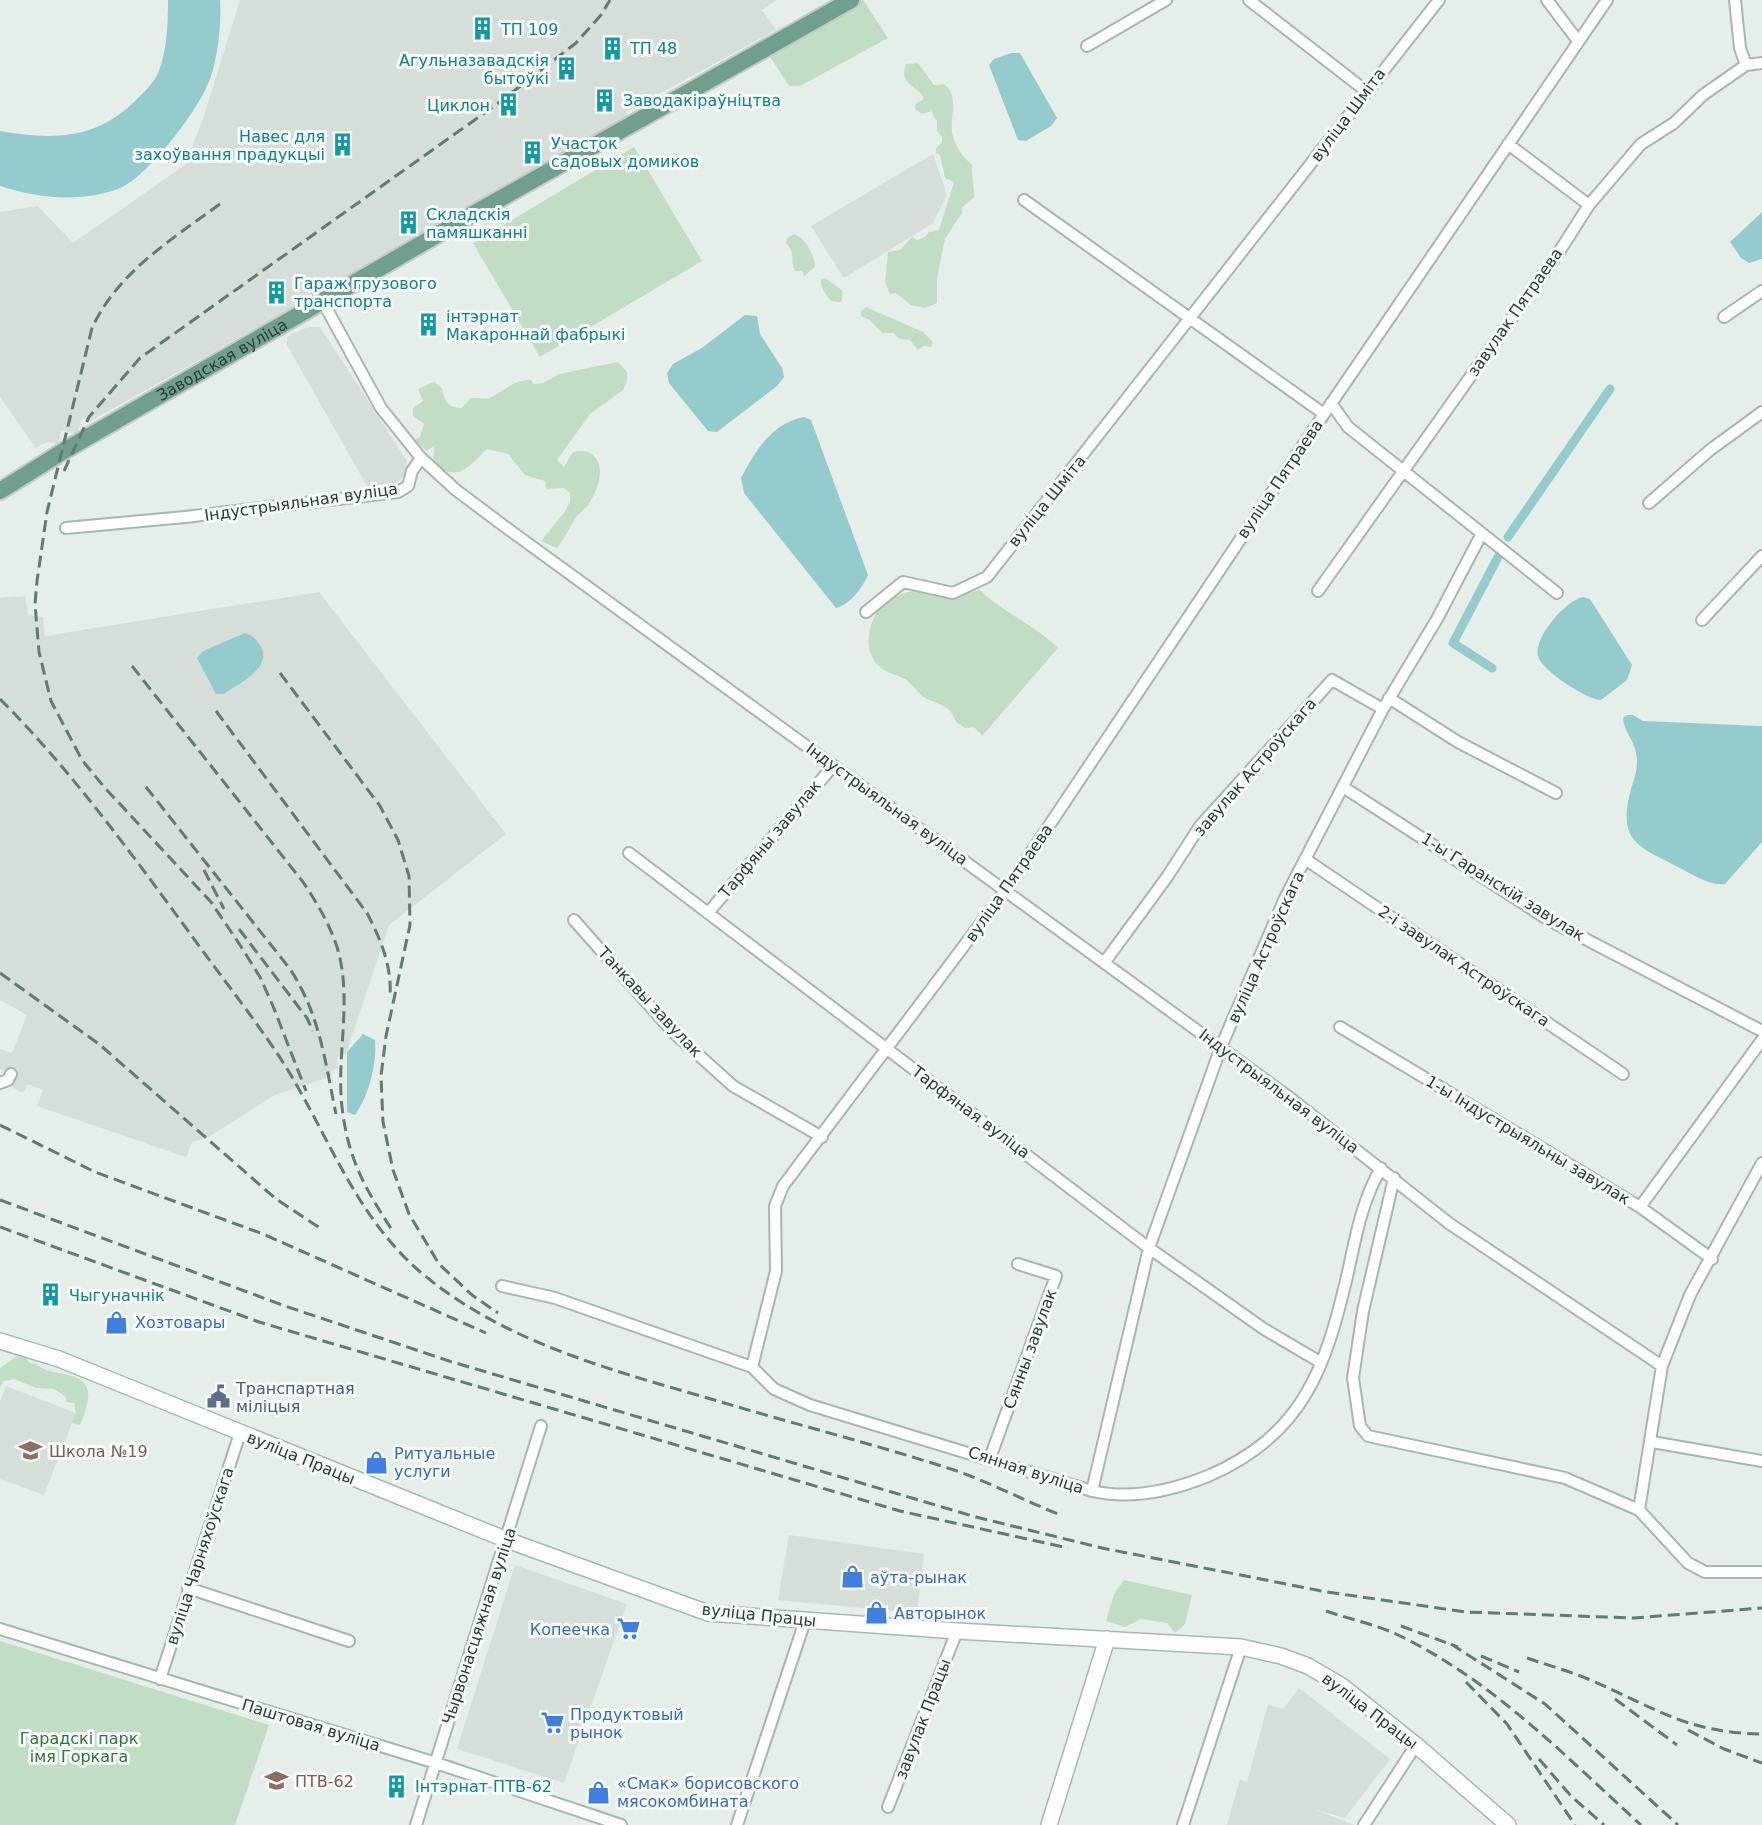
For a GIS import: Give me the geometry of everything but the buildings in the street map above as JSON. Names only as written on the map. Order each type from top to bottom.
[{"type":"main road","name":"Заводская вуліца","points":[[0,491],[62,452],[851,0]]},
{"type":"main road","name":"вуліца Працы","points":[[0,1341],[59,1359],[507,1540],[708,1613],[957,1631],[1241,1647],[1281,1656],[1308,1666],[1342,1686],[1416,1745],[1508,1825]]},
{"type":"main road","points":[[1049,1825],[1107,1639]]},
{"type":"street","points":[[1087,46],[1166,0]]},
{"type":"street","points":[[1249,0],[1366,91]]},
{"type":"street","name":"вуліца Шміта","points":[[866,612],[903,582],[953,593],[987,577],[1439,0]]},
{"type":"street","points":[[1547,0],[1578,41]]},
{"type":"street","name":"вуліца Пятраева","points":[[752,1367],[776,1272],[776,1206],[783,1186],[1006,890],[1331,403],[1607,0]]},
{"type":"street","points":[[1735,0],[1740,48],[1746,65],[1762,63]]},
{"type":"street","name":"завулак Пятраева","points":[[1318,591],[1558,252],[1588,205],[1641,144],[1674,123],[1703,95],[1746,65]]},
{"type":"street","points":[[1508,144],[1588,205]]},
{"type":"street","points":[[1024,200],[1190,316]]},
{"type":"street","points":[[1724,317],[1762,291]]},
{"type":"street","points":[[323,302],[381,408],[420,458]]},
{"type":"street","name":"вуліца Пятраева","points":[[1190,316],[1324,414]]},
{"type":"street","points":[[1331,403],[1348,427],[1481,535],[1557,593]]},
{"type":"street","points":[[1649,503],[1710,450],[1762,412]]},
{"type":"street","name":"Індустрыяльная вуліца","points":[[66,528],[185,517],[398,492],[408,486],[412,471],[420,458],[456,490],[504,526],[1221,1047],[1381,1168],[1450,1224],[1662,1366]]},
{"type":"street","name":"вуліца Астроўскага","points":[[1092,1491],[1149,1248],[1221,1047],[1266,938],[1305,859],[1383,709],[1437,619],[1481,535]]},
{"type":"street","points":[[1702,620],[1762,555]]},
{"type":"street","name":"завулак Астроўскага","points":[[1104,963],[1167,878],[1200,826],[1332,680],[1383,709]]},
{"type":"street","points":[[1389,698],[1458,742],[1556,793]]},
{"type":"street","name":"Тарфяны завулак","points":[[708,913],[833,765]]},
{"type":"street","name":"1-ы Гаранскій завулак","points":[[1343,787],[1549,920],[1762,1031]]},
{"type":"street","name":"Тарфяная вуліца","points":[[629,853],[1149,1248],[1264,1329],[1320,1362]]},
{"type":"street","name":"2-і завулак Астроўскага","points":[[1305,859],[1623,1074]]},
{"type":"street","name":"Танкавы завулак","points":[[574,920],[672,1031],[733,1086],[822,1137]]},
{"type":"street","name":"1-ы Індустрыяльны завулак","points":[[1340,1027],[1640,1207],[1712,1259]]},
{"type":"street","points":[[1640,1207],[1762,1040]]},
{"type":"street","points":[[0,1083],[8,1080],[11,1074]]},
{"type":"street","points":[[1639,1510],[1652,1442],[1662,1366],[1690,1295],[1712,1259],[1762,1163]]},
{"type":"street","name":"Сянная вуліца","points":[[502,1286],[555,1298],[752,1367],[774,1389],[810,1405],[990,1458],[1092,1491],[1132,1495],[1167,1490],[1195,1481],[1239,1460],[1286,1424],[1309,1391],[1336,1324],[1367,1193],[1381,1168]]},
{"type":"street","points":[[1394,1179],[1363,1311],[1353,1378],[1360,1426],[1363,1432],[1368,1436],[1565,1478],[1639,1510],[1689,1563],[1705,1572],[1762,1572]]},
{"type":"street","name":"Сянны завулак","points":[[990,1458],[1056,1276],[1018,1264]]},
{"type":"street","name":"Чырвонасцяжная вуліца","points":[[416,1825],[541,1426]]},
{"type":"street","name":"вуліца Чарняхоўскага","points":[[160,1679],[240,1433]]},
{"type":"street","points":[[1652,1442],[1762,1461]]},
{"type":"street","points":[[188,1588],[349,1641]]},
{"type":"street","points":[[737,1825],[806,1621]]},
{"type":"street","name":"Паштовая вуліца","points":[[0,1629],[436,1763],[621,1825]]},
{"type":"street","name":"завулак Працы","points":[[888,1807],[957,1631]]},
{"type":"street","points":[[1183,1825],[1241,1647]]},
{"type":"street","points":[[1364,1825],[1416,1745]]},
{"type":"shaded area","points":[[240,0],[777,0],[762,10],[776,30],[626,112],[629,118],[91,421],[82,418],[77,434],[61,430],[59,444],[47,442],[36,448],[0,397],[0,212],[38,206],[73,243],[185,165],[203,119]]},
{"type":"shaded area","points":[[933,154],[947,195],[933,223],[844,278],[811,226]]},
{"type":"shaded area","points":[[309,327],[320,327],[407,461],[405,474],[399,481],[385,487],[368,488],[287,345],[287,338],[293,333]]},
{"type":"shaded area","points":[[319,592],[506,834],[389,925],[346,1054],[337,1058],[338,1069],[331,1070],[332,1076],[275,1095],[207,1138],[192,1142],[186,1157],[37,1106],[43,1090],[28,1084],[23,1093],[10,1086],[15,1076],[0,1069],[0,1049],[12,1053],[27,1015],[0,1000],[0,598],[25,596],[28,615],[43,617],[45,636]]},
{"type":"shaded area","name":"Школа №19","points":[[6,1386],[76,1413],[44,1495],[0,1479],[0,1402]]},
{"type":"shaded area","name":"аўта-рынак","points":[[789,1535],[924,1554],[917,1613],[778,1600]]},
{"type":"shaded area","points":[[515,1565],[627,1604],[564,1783],[457,1749]]},
{"type":"shaded area","points":[[1299,1688],[1390,1759],[1345,1818],[1314,1809],[1354,1825],[1227,1825],[1240,1779],[1247,1782],[1268,1704],[1283,1709]]},
{"type":"green space","points":[[853,0],[863,0],[888,38],[800,86],[789,86],[765,49]]},
{"type":"green space","points":[[918,63],[934,85],[943,84],[951,93],[953,100],[952,133],[959,150],[972,165],[974,195],[962,208],[962,213],[945,239],[937,278],[937,303],[925,308],[911,305],[896,293],[890,294],[885,282],[888,252],[900,250],[912,237],[917,240],[925,237],[929,232],[939,230],[954,182],[945,178],[940,155],[936,153],[936,148],[942,142],[942,137],[937,131],[937,121],[932,111],[922,114],[915,109],[916,103],[923,100],[923,96],[909,84],[904,76],[906,64]]},
{"type":"green space","points":[[634,147],[702,261],[540,357],[473,243]]},
{"type":"green space","points":[[794,234],[805,243],[815,263],[815,267],[804,276],[802,271],[795,271],[792,254],[786,243],[787,238]]},
{"type":"green space","points":[[825,278],[843,291],[841,302],[831,301],[825,293],[821,279]]},
{"type":"green space","points":[[866,307],[923,332],[933,342],[931,347],[924,346],[918,350],[910,340],[899,339],[894,333],[882,333],[870,320],[861,316],[861,311]]},
{"type":"green space","points":[[618,362],[627,372],[627,382],[623,390],[590,414],[557,460],[564,467],[573,452],[588,452],[598,462],[600,475],[590,501],[577,516],[557,548],[541,541],[570,502],[570,493],[564,488],[546,489],[545,481],[525,475],[508,454],[487,449],[463,470],[450,472],[433,462],[434,446],[427,451],[415,440],[420,437],[424,424],[413,416],[413,408],[423,401],[418,389],[434,382],[442,388],[448,403],[453,407],[462,408],[470,398],[490,398],[519,381],[531,380],[534,384],[543,383],[559,374]]},
{"type":"green space","points":[[920,590],[957,596],[980,590],[1058,648],[982,736],[974,727],[965,728],[956,722],[948,709],[925,698],[905,679],[884,670],[871,654],[869,633],[881,606],[898,595]]},
{"type":"green space","points":[[19,1355],[24,1355],[30,1363],[37,1364],[46,1370],[69,1375],[82,1381],[88,1394],[84,1415],[79,1425],[72,1423],[76,1413],[74,1403],[67,1402],[65,1396],[54,1389],[36,1388],[14,1379],[4,1381],[0,1387],[0,1368]]},
{"type":"green space","points":[[1124,1580],[1192,1595],[1185,1624],[1175,1633],[1167,1623],[1141,1619],[1125,1627],[1106,1621],[1114,1594]]},
{"type":"green space","name":"Гарадскі парк імя Горкага","points":[[0,1641],[269,1725],[235,1825],[0,1825]]},
{"type":"water","points":[[168,0],[220,0],[219,32],[214,67],[201,98],[181,128],[155,159],[129,183],[118,189],[88,196],[44,196],[0,186],[0,131],[55,136],[88,130],[119,115],[148,88],[161,65],[165,47]]},
{"type":"water","points":[[1011,53],[1020,53],[1057,118],[1051,126],[1026,141],[1018,140],[989,65],[994,59]]},
{"type":"water","points":[[1762,212],[1762,259],[1749,263],[1741,258],[1730,242]]},
{"type":"water","points":[[745,315],[757,316],[760,334],[782,368],[784,377],[777,386],[717,432],[708,431],[669,383],[667,373],[673,364],[702,348]]},
{"type":"water","points":[[804,417],[811,420],[868,575],[855,595],[836,608],[744,493],[741,478],[759,448],[774,432],[793,420]]},
{"type":"water","points":[[1583,597],[1590,599],[1632,665],[1627,680],[1601,700],[1594,699],[1565,683],[1547,669],[1538,656],[1541,640],[1552,621],[1568,605]]},
{"type":"water","points":[[245,633],[259,644],[263,652],[263,660],[246,679],[224,694],[216,694],[197,658],[203,651]]},
{"type":"water","points":[[1633,715],[1643,721],[1762,726],[1762,842],[1725,884],[1713,883],[1695,876],[1651,853],[1634,840],[1629,831],[1627,806],[1637,758],[1624,723],[1623,718]]},
{"type":"water","points":[[363,1034],[375,1040],[375,1059],[368,1089],[355,1115],[347,1112],[347,1052]]},
{"type":"waterway","points":[[1508,537],[1610,389]]},
{"type":"waterway","points":[[1492,668],[1453,643],[1498,557]]},
{"type":"railway","points":[[64,471],[89,417],[140,358],[497,104],[576,43],[601,15],[610,0]]},
{"type":"railway","points":[[220,204],[147,258],[116,290],[92,328],[47,512],[35,604],[39,652],[51,701],[82,760],[105,788],[211,902],[260,977],[306,1091]]},
{"type":"railway","points":[[132,666],[303,882],[330,930],[342,967],[344,987],[341,1087],[345,1126],[360,1174],[394,1233]]},
{"type":"railway","points":[[280,673],[380,806],[398,840],[409,876],[410,925],[386,1036],[381,1076],[383,1122],[393,1170],[409,1214],[439,1264],[472,1295],[498,1313]]},
{"type":"railway","points":[[0,699],[50,753],[97,810],[277,1053],[340,1166],[374,1221],[418,1270],[453,1297],[490,1319],[570,1355],[954,1470],[1058,1514]]},
{"type":"railway","points":[[216,711],[367,913],[384,952],[389,973],[390,995]]},
{"type":"railway","points":[[146,787],[290,969],[300,986],[315,1021],[325,1057],[336,1114]]},
{"type":"railway","points":[[204,870],[224,909]]},
{"type":"railway","points":[[239,929],[307,1018],[313,1031]]},
{"type":"railway","points":[[0,973],[99,1044],[276,1199],[323,1230]]},
{"type":"railway","points":[[0,1125],[95,1172],[263,1234],[486,1333]]},
{"type":"railway","points":[[0,1200],[285,1306],[449,1361],[976,1517],[1102,1548],[1327,1592],[1466,1612],[1634,1618],[1762,1608]]},
{"type":"railway","points":[[0,1227],[259,1322],[900,1511],[1068,1548]]},
{"type":"railway","points":[[1326,1611],[1396,1634],[1464,1673],[1525,1720],[1641,1825]]},
{"type":"railway","points":[[1401,1626],[1458,1647]]},
{"type":"railway","points":[[1451,1644],[1545,1704],[1678,1825]]},
{"type":"railway","points":[[1481,1656],[1519,1672]]},
{"type":"railway","points":[[1527,1658],[1581,1676],[1691,1724],[1712,1729],[1762,1734]]},
{"type":"railway","points":[[1466,1682],[1507,1724],[1575,1825]]},
{"type":"railway","points":[[1615,1699],[1677,1745]]},
{"type":"railway","points":[[1688,1730],[1724,1749],[1762,1763]]},
{"type":"railway","points":[[1539,1759],[1571,1796],[1604,1825]]},
{"type":"place","name":"ТП 109","points":[[483,29]]},
{"type":"place","name":"ТП 48","points":[[612,48]]},
{"type":"place","name":"Агульназавадскія бытоўкі","points":[[567,69]]},
{"type":"place","name":"Заводакіраўніцтва","points":[[605,100]]},
{"type":"place","name":"Циклон","points":[[508,105]]},
{"type":"place","name":"Навес для захоўвання прадукцыі","points":[[343,145]]},
{"type":"place","name":"Участок садовых домиков","points":[[533,152]]},
{"type":"place","name":"Складскія памяшканні","points":[[408,223]]},
{"type":"place","name":"Гараж грузового транспорта","points":[[276,292]]},
{"type":"place","name":"інтэрнат Макароннай фабрыкі","points":[[428,325]]},
{"type":"place","name":"Чыгуначнік","points":[[51,1295]]},
{"type":"place","name":"Хозтовары","points":[[117,1322]]},
{"type":"place","name":"Транспартная міліцыя","points":[[218,1397]]},
{"type":"place","name":"Школа №19","points":[[31,1451]]},
{"type":"place","name":"Ритуальные услуги","points":[[376,1462]]},
{"type":"place","name":"аўта-рынак","points":[[852,1577]]},
{"type":"place","name":"Авторынок","points":[[876,1613]]},
{"type":"place","name":"Копеечка","points":[[628,1629]]},
{"type":"place","name":"Продуктовый рынок","points":[[552,1723]]},
{"type":"place","name":"ПТВ-62","points":[[277,1781]]},
{"type":"place","name":"Інтэрнат ПТВ-62","points":[[397,1786]]},
{"type":"place","name":"«Смак» борисовского мясокомбината","points":[[599,1792]]}]
